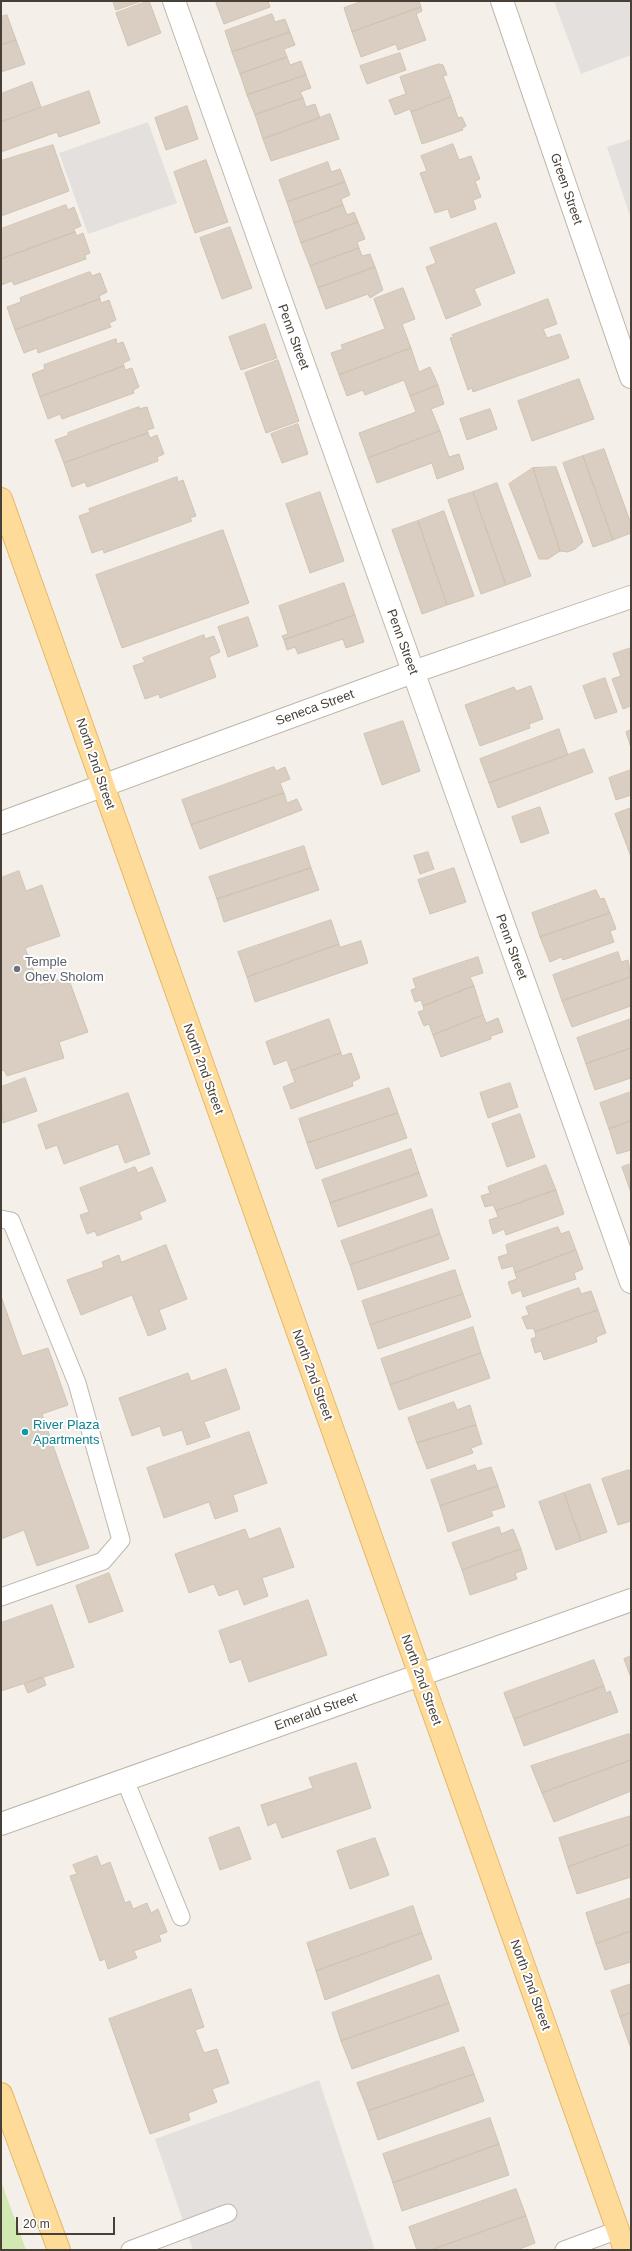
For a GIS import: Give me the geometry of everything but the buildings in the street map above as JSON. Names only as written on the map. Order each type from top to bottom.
[{"type":"main road","name":"North 2nd Street","points":[[1,499],[102,786],[622,2240]]},
{"type":"main road","points":[[1,2094],[58,2250]]},
{"type":"street","name":"Penn Street","points":[[174,1],[631,1282]]},
{"type":"street","name":"Green Street","points":[[502,1],[631,377]]},
{"type":"street","name":"Seneca Street","points":[[1,823],[413,672],[631,597]]},
{"type":"street","name":"Emerald Street","points":[[1,1824],[631,1600]]},
{"type":"lane","points":[[1,1219],[11,1221],[77,1383],[121,1540],[103,1561],[1,1598]]},
{"type":"lane","points":[[125,1780],[181,1917]]},
{"type":"lane","points":[[130,2250],[228,2213]]},
{"type":"lane","points":[[564,2250],[622,2240]]},
{"type":"green space","points":[[1,2181],[26,2250],[1,2250]]},
{"type":"shaded area","points":[[554,1],[631,1],[631,55],[581,74]]},
{"type":"shaded area","points":[[148,122],[177,203],[88,234],[59,153]]},
{"type":"shaded area","points":[[631,139],[631,219],[607,147]]},
{"type":"shaded area","points":[[319,2080],[375,2250],[193,2250],[155,2139]]},
{"type":"place","name":"Temple Ohev Sholom","points":[[17,969]]},
{"type":"place","name":"River Plaza Apartments","points":[[25,1432]]}]
